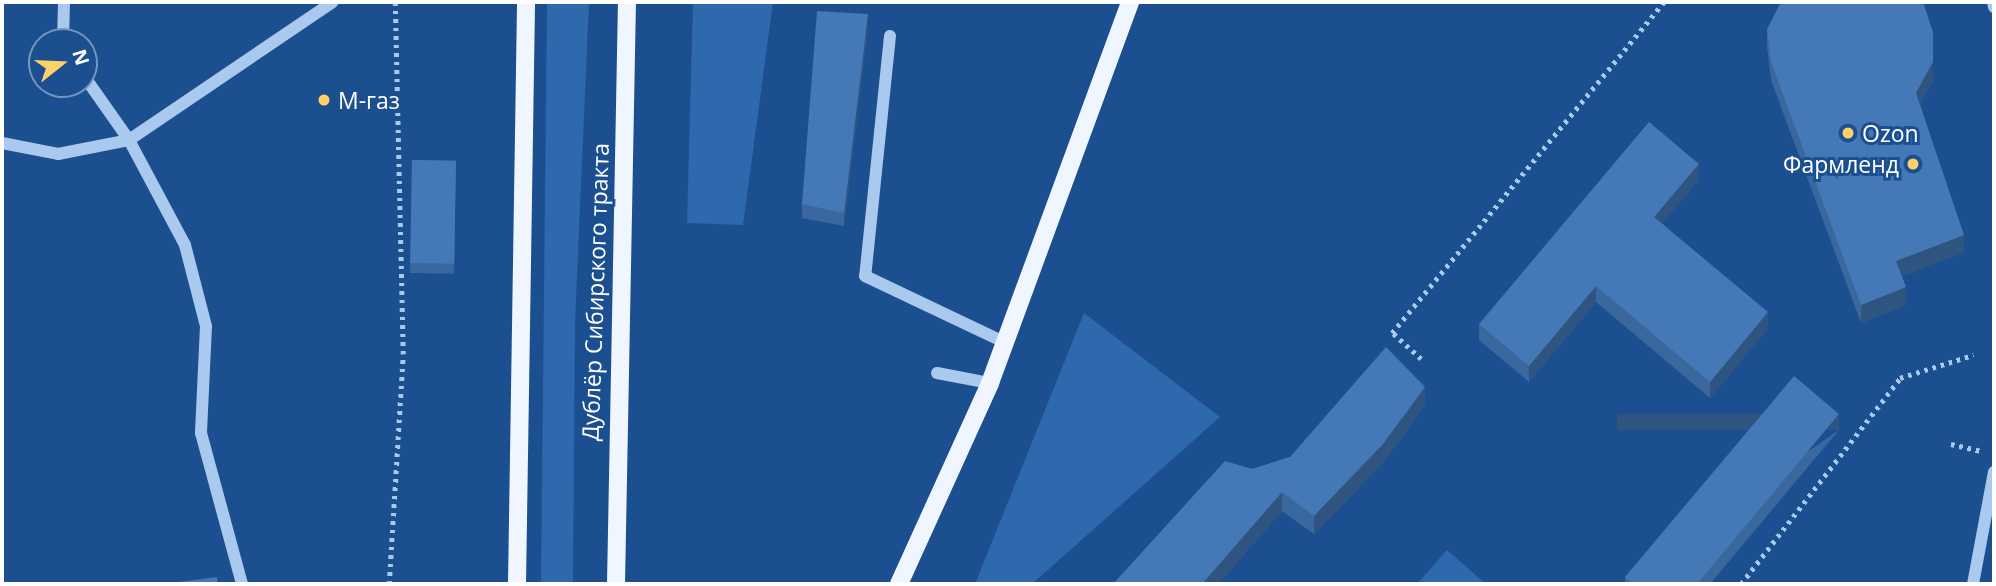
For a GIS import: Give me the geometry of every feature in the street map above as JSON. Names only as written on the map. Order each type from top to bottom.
[{"type":"main road","points":[[517,584],[526,2]]},
{"type":"main road","name":"Дублёр Сибирского тракта","points":[[616,584],[627,2]]},
{"type":"main road","points":[[899,584],[990,383],[1130,2]]},
{"type":"street","points":[[63,28],[64,2]]},
{"type":"street","points":[[2,143],[58,154],[129,140],[158,123],[333,2]]},
{"type":"street","points":[[1993,2],[1994,7]]},
{"type":"street","points":[[890,36],[865,276],[1004,342]]},
{"type":"street","points":[[98,96],[129,140],[184,245],[206,326],[201,433],[242,584]]},
{"type":"street","points":[[937,373],[990,383]]},
{"type":"street","points":[[1973,584],[1994,472]]},
{"type":"path","points":[[389,584],[404,354],[395,2]]},
{"type":"path","points":[[1421,359],[1392,333],[1664,2]]},
{"type":"path","points":[[1741,584],[1900,379],[1973,355]]},
{"type":"path","points":[[1951,444],[1994,454]]},
{"type":"shaded area","points":[[547,2],[589,2],[575,322],[573,584],[541,584]]},
{"type":"shaded area","points":[[693,2],[773,2],[743,225],[687,223]]},
{"type":"shaded area","points":[[1084,313],[1220,417],[1032,584],[975,584]]},
{"type":"shaded area","points":[[1447,550],[1486,584],[1417,584]]},
{"type":"building","points":[[1781,2],[1923,2],[1933,32],[1933,62],[1916,93],[1964,235],[1896,261],[1906,287],[1861,305],[1771,62],[1767,29]]},
{"type":"building","points":[[817,11],[868,14],[844,213],[802,204]]},
{"type":"building","points":[[1649,122],[1699,164],[1654,217],[1768,312],[1710,382],[1596,286],[1529,366],[1479,324]]},
{"type":"building","points":[[412,160],[456,161],[454,264],[410,263]]},
{"type":"building","points":[[1386,347],[1425,387],[1383,444],[1314,516],[1282,492],[1202,584],[1113,584],[1225,461],[1252,469],[1290,457]]},
{"type":"building","points":[[1794,376],[1839,414],[1697,584],[1634,584],[1625,577]]},
{"type":"building","points":[[217,577],[218,584],[170,584],[170,583]]},
{"type":"place","name":"М-газ","points":[[324,100]]},
{"type":"place","name":"Ozon","points":[[1848,133]]},
{"type":"place","name":"Фармленд","points":[[1913,164]]}]
